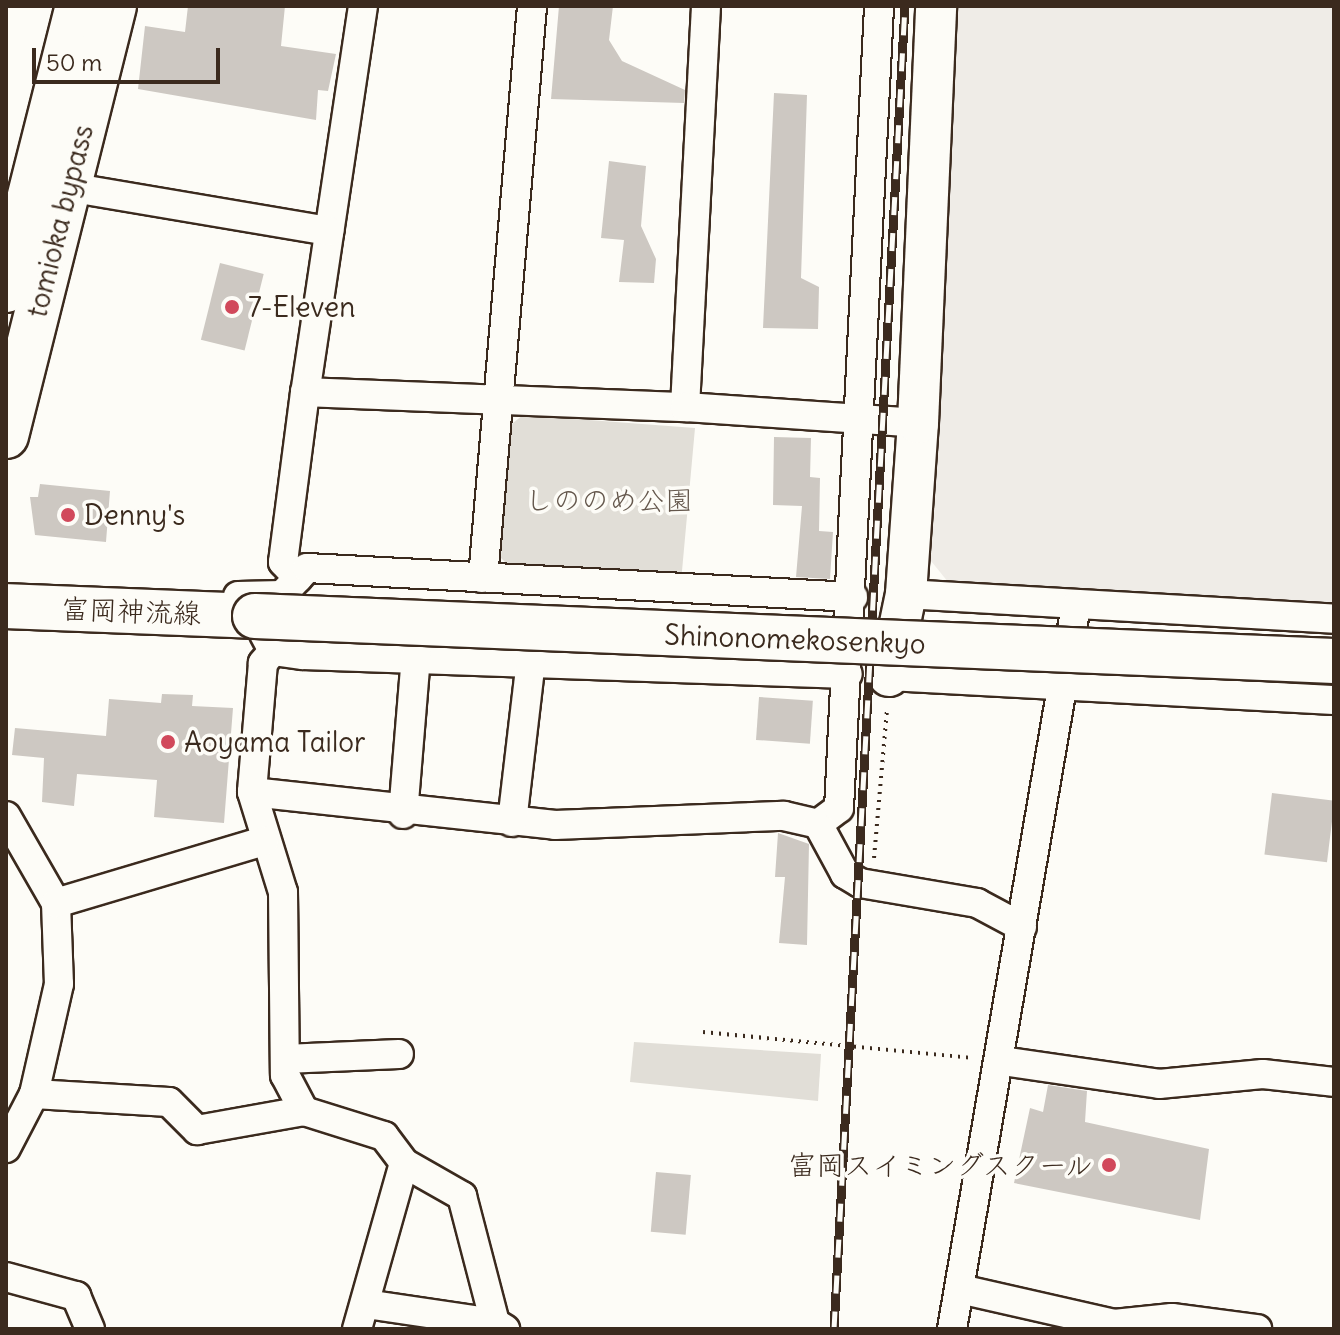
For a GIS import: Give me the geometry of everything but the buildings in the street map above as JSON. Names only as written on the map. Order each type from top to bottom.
[{"type":"main road","name":"tomioka bypass","points":[[6,290],[78,6]]},
{"type":"main road","name":"tomioka bypass","points":[[6,436],[114,6]]},
{"type":"main road","name":"富岡神流線","points":[[6,606],[184,613],[264,634]]},
{"type":"main road","name":"Shinonomekosenkyo","points":[[264,634],[1334,661]]},
{"type":"street","points":[[298,578],[283,562],[305,392],[363,6]]},
{"type":"street","points":[[483,578],[532,6]]},
{"type":"street","points":[[685,407],[706,6]]},
{"type":"street","points":[[818,824],[839,808],[853,597],[856,419],[879,6]]},
{"type":"street","points":[[936,6],[918,423],[906,594],[889,676],[1334,700]]},
{"type":"street","points":[[68,187],[329,231]]},
{"type":"street","points":[[305,392],[499,403],[685,407],[918,423]]},
{"type":"street","points":[[184,613],[230,597],[282,595],[307,568],[853,597]]},
{"type":"street","points":[[906,594],[1334,619]]},
{"type":"street","points":[[952,1329],[1002,1061],[1076,606]]},
{"type":"street","points":[[304,1111],[285,1059],[283,892],[264,841],[252,792],[264,634],[416,655],[848,674]]},
{"type":"street","points":[[403,814],[416,655]]},
{"type":"street","points":[[512,822],[531,660]]},
{"type":"street","points":[[252,792],[403,814],[512,822],[784,816],[818,824],[845,874],[872,885],[977,903],[1022,927]]},
{"type":"street","points":[[6,816],[56,903],[59,984],[34,1094],[6,1148]]},
{"type":"street","points":[[56,903],[264,841]]},
{"type":"street","points":[[285,1059],[399,1054]]},
{"type":"street","points":[[1002,1061],[1159,1084],[1263,1074],[1334,1082]]},
{"type":"street","points":[[34,1094],[169,1102],[197,1130],[304,1111],[384,1136],[404,1163],[462,1196],[500,1326],[361,1317],[404,1163]]},
{"type":"street","points":[[6,1277],[76,1296],[90,1329]]},
{"type":"street","points":[[960,1289],[1114,1327],[1172,1318],[1257,1329]]},
{"type":"path","points":[[872,885],[889,676]]},
{"type":"path","points":[[703,1032],[1002,1061]]},
{"type":"shaded area","points":[[950,6],[1334,6],[1334,609],[957,593],[927,556]]},
{"type":"green space","name":"しののめ公園","points":[[523,415],[695,428],[681,582],[516,573],[501,558],[508,427]]},
{"type":"green space","points":[[634,1042],[821,1054],[818,1101],[630,1082]]},
{"type":"railway","points":[[834,1329],[905,6]]},
{"type":"place","name":"7-Eleven","points":[[232,307]]},
{"type":"place","name":"Denny's","points":[[68,515]]},
{"type":"place","name":"Aoyama Tailor","points":[[168,742]]},
{"type":"place","name":"富岡スイミングスクール","points":[[1109,1165]]}]
